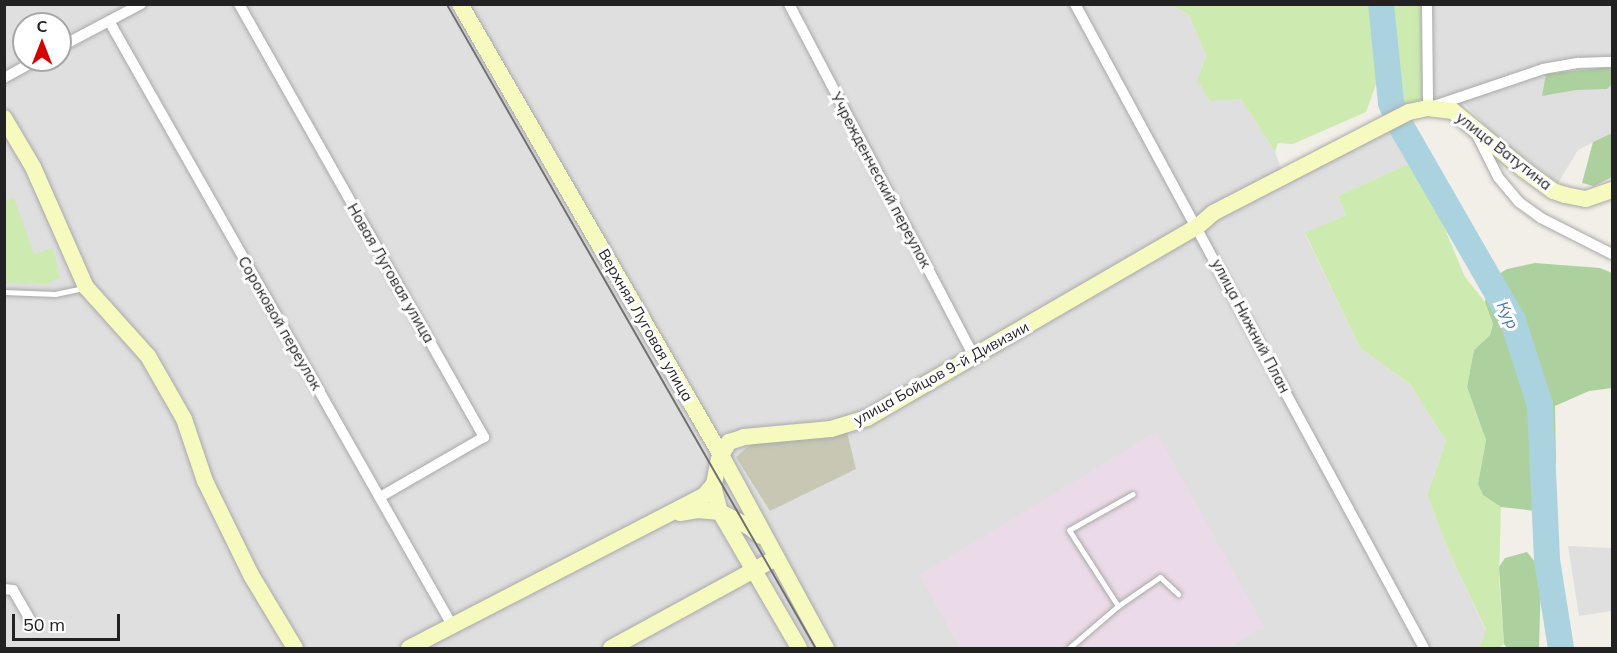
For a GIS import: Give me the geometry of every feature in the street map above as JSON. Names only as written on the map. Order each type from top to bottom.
[{"type":"street","points":[[72,41],[141,4]]},
{"type":"street","name":"Новая Луговая улица","points":[[238,4],[484,437],[380,497]]},
{"type":"street","name":"Верхняя Луговая улица","points":[[460,4],[721,455],[826,648]]},
{"type":"street","name":"Учрежденческий переулок","points":[[789,4],[974,356]]},
{"type":"street","name":"улица Нижний План","points":[[1076,4],[1424,648]]},
{"type":"street","points":[[1427,4],[1428,108],[1543,69],[1578,63],[1612,62]]},
{"type":"street","name":"Сороковой переулок","points":[[109,21],[452,625]]},
{"type":"street","name":"улица Бойцов 9-й Дивизии","points":[[721,455],[729,442],[738,438],[831,429],[867,418],[1197,227],[1213,213],[1388,122],[1409,112],[1428,108]]},
{"type":"street","name":"улица Ватутина","points":[[1428,108],[1453,111],[1553,190],[1577,199],[1586,199],[1612,190]]},
{"type":"street","points":[[4,118],[33,167],[86,287],[148,356],[184,419],[205,481],[251,575],[295,648]]},
{"type":"street","points":[[1474,126],[1498,177],[1519,202],[1540,219],[1612,254]]},
{"type":"street","points":[[409,648],[704,496],[713,486],[721,455]]},
{"type":"street","points":[[713,486],[720,512],[752,571],[799,648]]},
{"type":"street","points":[[611,648],[752,571],[773,552],[748,526],[720,512],[688,511],[658,521]]},
{"type":"street","points":[[4,589],[13,590],[30,620]]},
{"type":"lane","points":[[4,292],[54,294],[86,287]]},
{"type":"lane","points":[[1118,606],[1069,530],[1133,494]]},
{"type":"lane","points":[[1069,648],[1118,606],[1160,576],[1178,594]]},
{"type":"shaded area","points":[[4,5],[1171,5],[1189,15],[1206,56],[1197,80],[1241,99],[1275,152],[1283,174],[1385,121],[1410,163],[1338,196],[1346,215],[1305,234],[1360,348],[1410,384],[1446,441],[1427,495],[1449,552],[1486,631],[1479,648],[5,648]]},
{"type":"shaded area","points":[[1421,5],[1612,5],[1612,133],[1578,150],[1558,183],[1496,137],[1465,104],[1425,97]]},
{"type":"shaded area","points":[[847,432],[856,469],[770,511],[736,457],[751,444]]},
{"type":"shaded area","points":[[1156,432],[1264,627],[1227,648],[960,648],[920,575]]},
{"type":"shaded area","points":[[1568,546],[1612,548],[1612,611],[1579,616]]},
{"type":"green space","points":[[1171,5],[1376,5],[1379,76],[1366,112],[1293,144],[1278,143],[1275,152],[1241,99],[1210,101],[1197,80],[1206,56],[1189,15]]},
{"type":"green space","points":[[1387,5],[1421,5],[1425,97],[1402,109],[1391,93]]},
{"type":"green space","points":[[1612,68],[1612,84],[1607,89],[1576,90],[1542,96],[1546,74]]},
{"type":"green space","points":[[1612,133],[1612,177],[1594,186],[1582,183],[1593,142]]},
{"type":"green space","points":[[1410,163],[1442,222],[1465,277],[1485,302],[1493,324],[1490,335],[1474,350],[1467,387],[1486,440],[1478,484],[1483,495],[1501,507],[1499,578],[1504,644],[1499,648],[1479,648],[1486,630],[1449,552],[1427,495],[1446,441],[1410,384],[1360,348],[1305,233],[1346,215],[1338,196]]},
{"type":"green space","points":[[5,195],[7,201],[14,198],[34,254],[53,248],[60,278],[46,284],[5,283]]},
{"type":"green space","points":[[1535,263],[1600,268],[1612,273],[1612,388],[1589,391],[1555,406],[1556,461],[1550,496],[1546,506],[1536,511],[1501,507],[1483,495],[1478,484],[1486,440],[1467,387],[1474,350],[1490,335],[1493,324],[1485,302],[1489,280],[1507,269]]},
{"type":"green space","points":[[1527,552],[1539,567],[1541,578],[1539,648],[1507,648],[1504,644],[1499,567],[1505,558]]},
{"type":"waterway","name":"Кур","points":[[1381,4],[1391,103],[1401,126],[1513,321],[1540,405],[1547,560],[1561,648]]},
{"type":"tram line","points":[[447,4],[816,648]]}]
